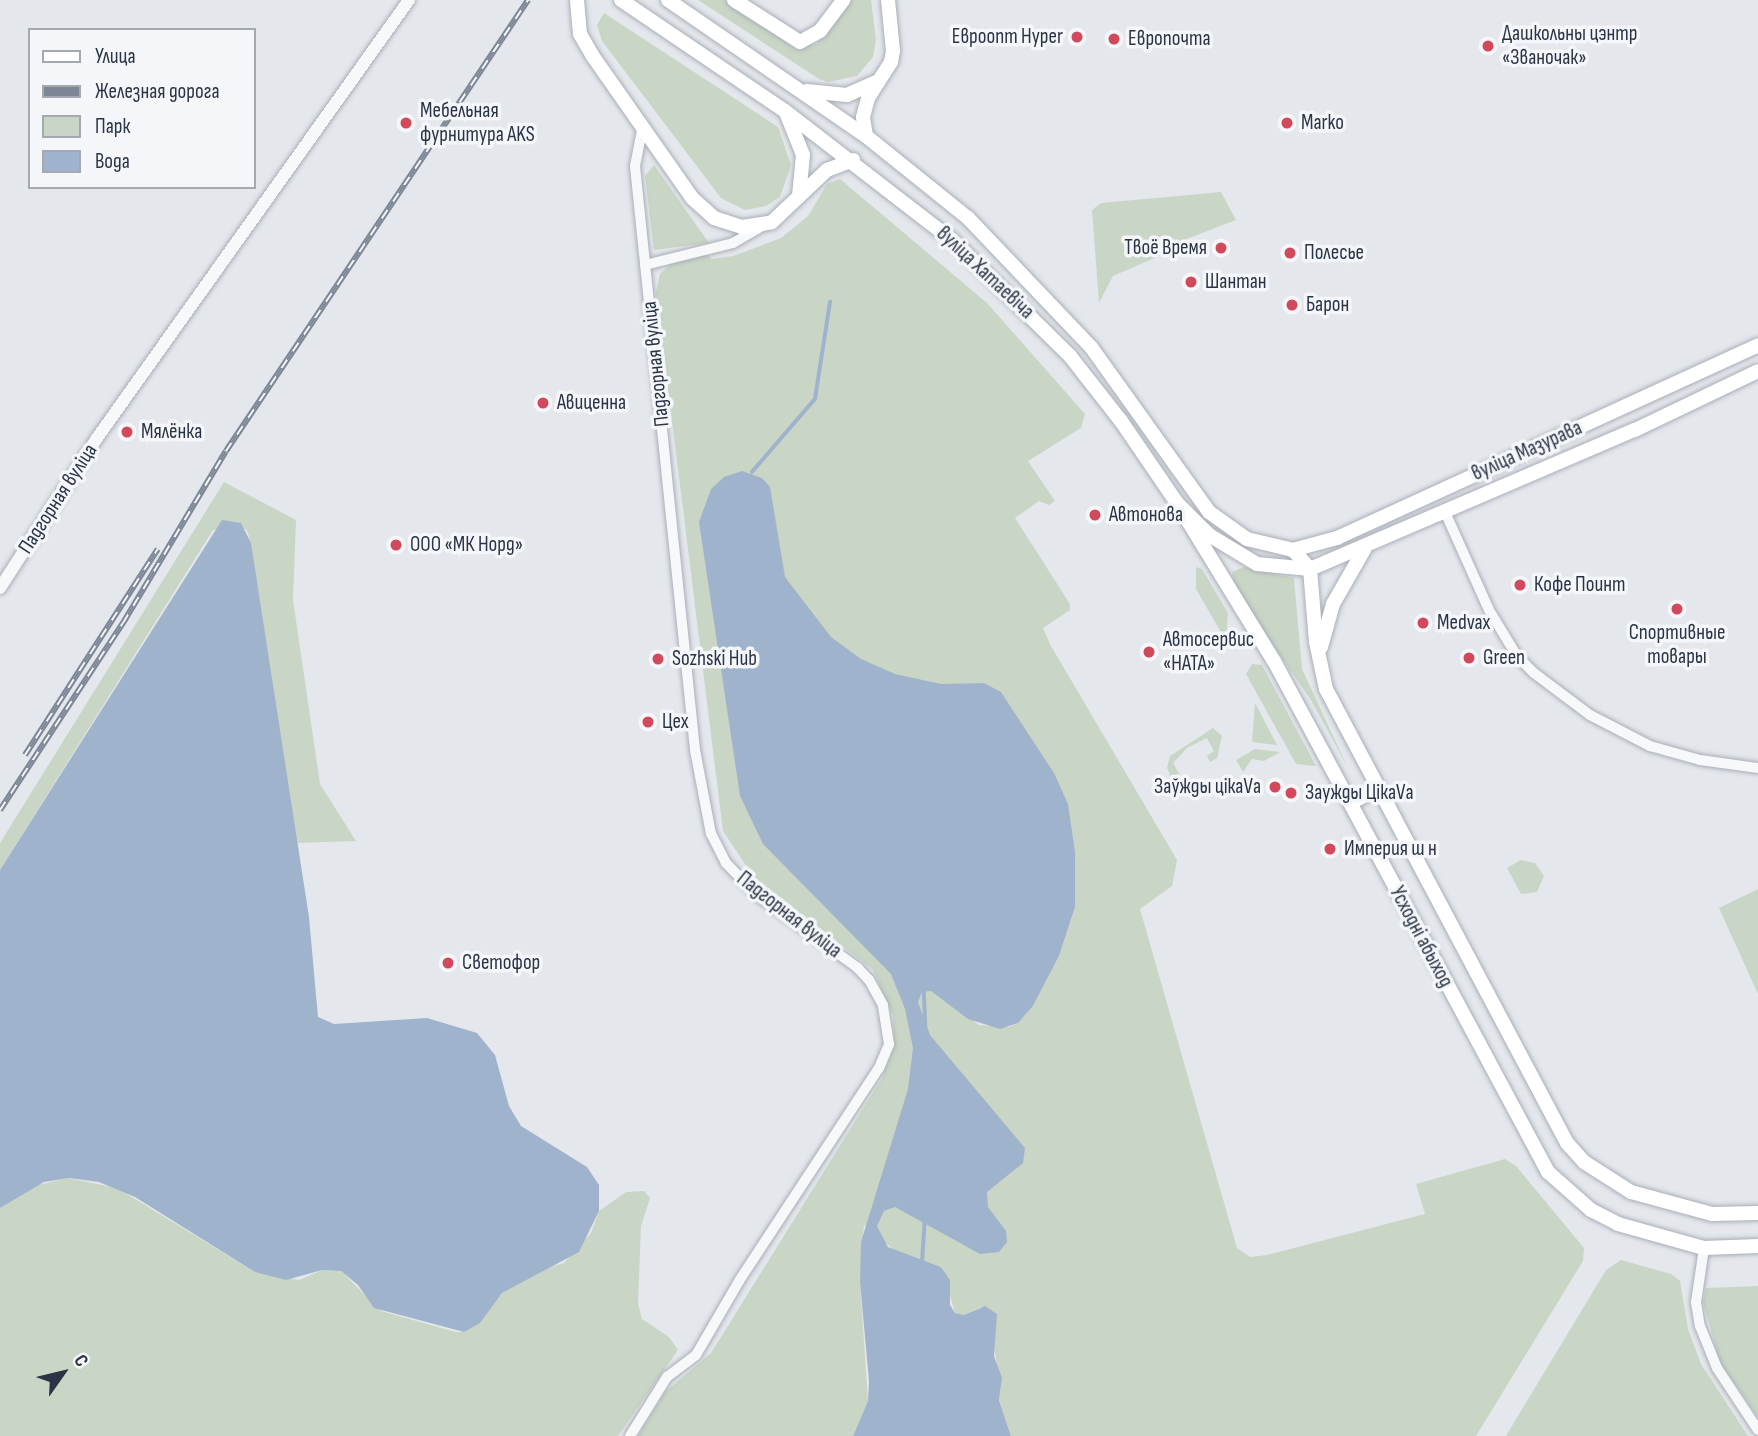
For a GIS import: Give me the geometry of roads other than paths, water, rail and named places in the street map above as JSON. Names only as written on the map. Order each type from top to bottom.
[{"type":"main road","points":[[577,0],[580,34],[642,130],[707,213],[732,225],[763,226],[797,202],[827,170],[853,160]]},
{"type":"main road","name":"вуліца Хатаевіча","points":[[668,0],[866,136],[968,218],[1057,307],[1117,381],[1209,512],[1247,539],[1293,550]]},
{"type":"main road","points":[[734,0],[800,42],[820,32],[843,0]]},
{"type":"main road","points":[[866,136],[864,111],[893,51],[888,0]]},
{"type":"main road","name":"вуліца Хатаевіча","points":[[623,1],[853,160],[952,240],[1070,356],[1121,421],[1177,503],[1236,555],[1271,568],[1310,569]]},
{"type":"main road","points":[[799,89],[847,95],[879,81]]},
{"type":"main road","points":[[785,111],[803,155],[797,202]]},
{"type":"main road","name":"вуліца Мазурава","points":[[1293,550],[1338,538],[1758,345]]},
{"type":"main road","name":"вуліца Мазурава","points":[[1310,569],[1366,548],[1635,430],[1758,371]]},
{"type":"main road","points":[[1436,491],[1445,512]]},
{"type":"main road","name":"Усходні абыход","points":[[1177,503],[1274,661],[1548,1172],[1591,1210],[1618,1224],[1704,1248],[1758,1246]]},
{"type":"main road","points":[[1319,662],[1333,604],[1366,548]]},
{"type":"main road","points":[[1293,550],[1310,569]]},
{"type":"main road","name":"Усходні абыход","points":[[1310,569],[1319,662],[1335,708],[1550,1116],[1584,1162],[1606,1179],[1658,1202],[1712,1214],[1758,1213]]},
{"type":"main road","points":[[1351,803],[1378,788]]},
{"type":"street","name":"Падгорная вуліца","points":[[0,588],[97,438],[409,0]]},
{"type":"street","name":"Падгорная вуліца","points":[[630,1436],[667,1377],[696,1355],[738,1281],[879,1068],[889,1044],[883,1005],[863,974],[757,895],[726,863],[711,834],[695,750],[635,166],[642,130]]},
{"type":"street","points":[[646,265],[733,243],[763,226]]},
{"type":"street","points":[[1445,512],[1489,610],[1517,656],[1534,673],[1590,715],[1650,746],[1700,760],[1758,768]]},
{"type":"street","points":[[1704,1248],[1696,1302],[1700,1326],[1717,1368],[1758,1430]]},
{"type":"water","points":[[742,471],[762,478],[770,487],[785,577],[831,637],[861,659],[895,674],[941,684],[984,683],[1001,692],[1054,773],[1068,804],[1075,852],[1075,907],[1059,956],[1033,1006],[1018,1023],[1000,1029],[968,1019],[931,991],[922,992],[918,1002],[930,1035],[1025,1148],[1023,1163],[987,1192],[988,1207],[1006,1231],[1007,1242],[999,1252],[980,1254],[895,1207],[884,1211],[877,1226],[888,1247],[941,1267],[950,1280],[950,1305],[955,1313],[964,1315],[985,1306],[997,1314],[994,1356],[1002,1378],[999,1400],[1011,1436],[853,1436],[868,1401],[869,1381],[860,1282],[861,1242],[908,1089],[913,1048],[905,1009],[891,974],[763,844],[740,796],[699,522],[711,489],[724,477]]},
{"type":"water","points":[[222,520],[241,523],[251,543],[309,917],[318,1017],[334,1024],[427,1018],[477,1033],[495,1055],[509,1106],[521,1126],[587,1167],[599,1185],[599,1211],[579,1252],[502,1293],[480,1323],[464,1332],[374,1308],[358,1285],[341,1271],[322,1270],[286,1280],[255,1272],[135,1197],[99,1182],[69,1178],[44,1182],[0,1208],[0,870]]},
{"type":"waterway","points":[[752,472],[815,399],[830,302]]},
{"type":"waterway","points":[[924,986],[926,1031]]},
{"type":"waterway","points":[[922,1262],[925,1217]]},
{"type":"railway","points":[[0,810],[123,623],[226,451],[528,0]]},
{"type":"railway","points":[[25,755],[158,549]]},
{"type":"place","name":"Евроопт Hyper","points":[[1077,37]]},
{"type":"place","name":"Европочта","points":[[1114,39]]},
{"type":"place","name":"Дашкольны цэнтр «Званочак»","points":[[1488,46]]},
{"type":"place","name":"Мебельная фурнитура AKS","points":[[406,123]]},
{"type":"place","name":"Marko","points":[[1287,123]]},
{"type":"place","name":"Твоё Время","points":[[1221,248]]},
{"type":"place","name":"Полесье","points":[[1290,253]]},
{"type":"place","name":"Шантан","points":[[1191,282]]},
{"type":"place","name":"Барон","points":[[1292,305]]},
{"type":"place","name":"Авиценна","points":[[543,403]]},
{"type":"place","name":"Мялёнка","points":[[127,432]]},
{"type":"place","name":"Автонова","points":[[1095,515]]},
{"type":"place","name":"ООО «МК Норд»","points":[[396,545]]},
{"type":"place","name":"Кофе Поинт","points":[[1520,585]]},
{"type":"place","name":"Спортивные товары","points":[[1677,609]]},
{"type":"place","name":"Medvax","points":[[1423,623]]},
{"type":"place","name":"Автосервис «НАТА»","points":[[1149,652]]},
{"type":"place","name":"Green","points":[[1469,658]]},
{"type":"place","name":"Sozhski Hub","points":[[658,659]]},
{"type":"place","name":"Цех","points":[[648,722]]},
{"type":"place","name":"Заўжды цікаVа","points":[[1275,787]]},
{"type":"place","name":"Заужды ЦікаVа","points":[[1291,793]]},
{"type":"place","name":"Империя ш н","points":[[1330,849]]},
{"type":"place","name":"Светофор","points":[[448,963]]}]
